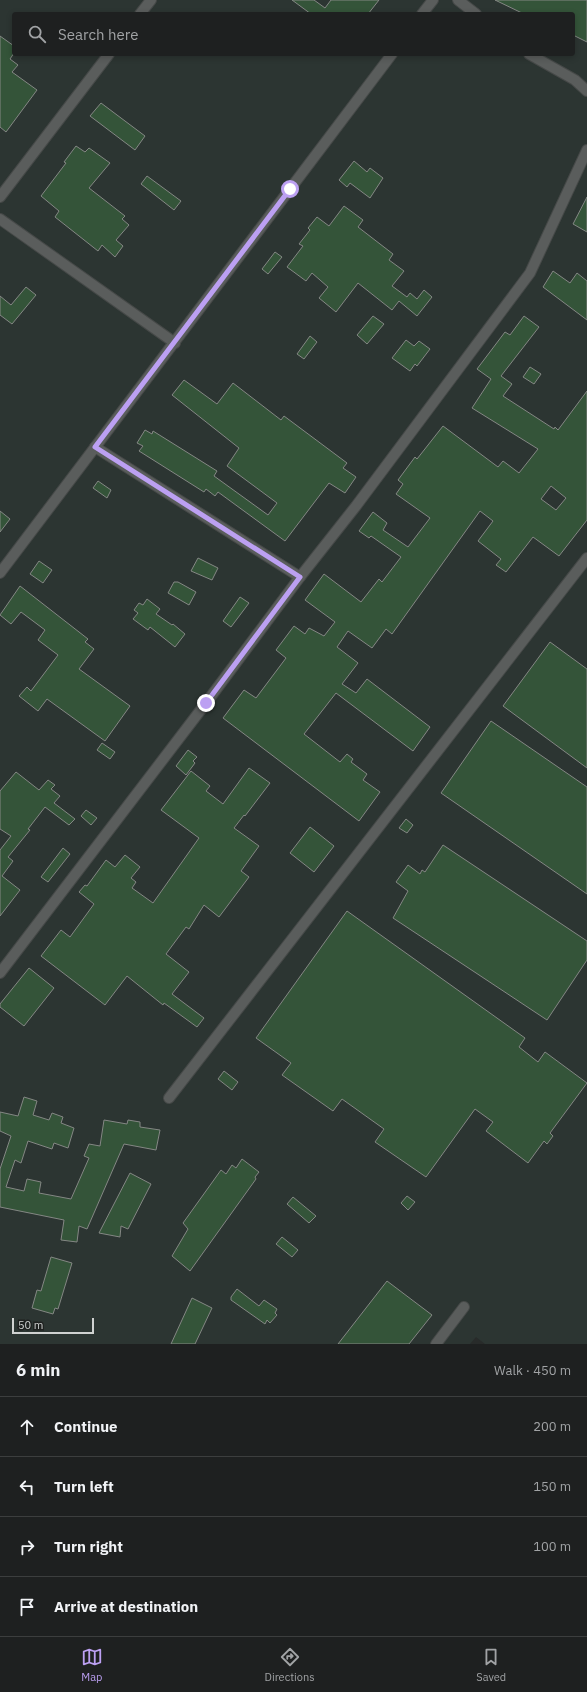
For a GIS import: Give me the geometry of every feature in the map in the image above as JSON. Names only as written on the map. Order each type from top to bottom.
[{"type":"street","points":[[142,12],[151,0]]},
{"type":"street","points":[[424,12],[433,0]]},
{"type":"street","points":[[458,0],[473,12]]},
{"type":"street","points":[[0,197],[107,56]]},
{"type":"street","points":[[0,573],[390,56]]},
{"type":"street","points":[[533,56],[575,80],[587,91]]},
{"type":"street","points":[[0,973],[300,577],[397,453],[530,273],[587,150]]},
{"type":"street","points":[[0,219],[175,343]]},
{"type":"street","points":[[95,447],[300,577]]},
{"type":"street","points":[[169,1098],[587,558]]},
{"type":"street","points":[[436,1344],[464,1307]]},
{"type":"shaded area","points":[[0,0],[587,0],[587,1344],[485,1344],[476,1337],[470,1344],[0,1344]]},
{"type":"building","points":[[292,0],[314,0],[325,8],[331,0],[379,0],[370,12],[308,12]]},
{"type":"building","points":[[495,0],[587,0],[587,42],[575,36],[575,12],[520,12]]},
{"type":"building","points":[[0,36],[12,45],[12,56],[10,59],[18,65],[12,72],[37,90],[6,132],[0,127]]},
{"type":"building","points":[[101,103],[145,136],[135,150],[90,116]]},
{"type":"building","points":[[76,146],[85,152],[89,148],[110,163],[89,188],[125,216],[122,219],[129,225],[116,240],[123,246],[115,257],[102,245],[98,251],[55,217],[59,211],[41,196],[66,163],[64,162]]},
{"type":"building","points":[[354,161],[367,172],[370,168],[383,178],[370,198],[350,183],[347,187],[339,180]]},
{"type":"building","points":[[147,176],[181,201],[174,210],[141,184]]},
{"type":"building","points":[[587,197],[587,232],[573,224]]},
{"type":"building","points":[[344,206],[363,220],[358,227],[393,254],[389,260],[404,271],[392,286],[407,297],[410,293],[417,299],[424,290],[432,297],[417,316],[399,301],[392,310],[358,283],[336,312],[319,298],[328,287],[312,273],[306,281],[287,267],[303,246],[299,244],[310,230],[308,228],[317,217],[329,226]]},
{"type":"building","points":[[275,252],[282,257],[268,274],[262,269]]},
{"type":"building","points":[[553,271],[570,283],[577,273],[587,281],[587,320],[543,287]]},
{"type":"building","points":[[26,287],[36,295],[12,324],[0,315],[0,296],[11,305]]},
{"type":"building","points":[[373,316],[384,324],[367,344],[357,335]]},
{"type":"building","points":[[524,316],[539,327],[501,376],[512,384],[503,396],[554,429],[555,427],[558,430],[587,391],[587,520],[559,556],[533,537],[506,572],[496,565],[501,559],[478,541],[493,521],[480,511],[392,634],[386,629],[372,648],[348,631],[337,647],[358,663],[342,684],[356,693],[367,679],[430,727],[413,751],[336,693],[304,734],[340,762],[347,754],[353,759],[351,762],[367,774],[363,780],[380,792],[359,821],[223,718],[244,690],[256,698],[286,658],[276,650],[294,626],[305,634],[309,628],[324,636],[335,622],[305,600],[324,574],[361,602],[379,579],[382,582],[401,557],[371,536],[369,538],[359,531],[373,512],[387,523],[383,530],[408,547],[430,518],[396,494],[403,484],[398,480],[415,457],[417,459],[443,426],[498,467],[503,461],[519,473],[538,449],[472,408],[491,379],[477,369],[505,332],[510,335]],"holes":[[[551,486],[566,498],[556,510],[541,499]]]},
{"type":"building","points":[[310,336],[317,342],[304,359],[297,354]]},
{"type":"building","points":[[406,340],[414,346],[419,341],[430,349],[417,366],[415,364],[410,371],[392,358]]},
{"type":"building","points":[[530,367],[541,374],[534,384],[523,377]]},
{"type":"building","points":[[184,380],[217,404],[233,383],[281,420],[284,416],[347,463],[343,468],[356,477],[345,493],[329,483],[285,541],[218,492],[215,496],[206,489],[204,492],[139,451],[143,446],[137,443],[145,430],[152,434],[153,431],[217,471],[214,476],[268,515],[277,503],[227,466],[239,448],[172,395]]},
{"type":"building","points":[[98,481],[111,490],[107,498],[93,488]]},
{"type":"building","points":[[0,511],[10,519],[0,532]]},
{"type":"building","points":[[198,558],[218,568],[212,580],[191,571]]},
{"type":"building","points":[[39,561],[52,570],[43,583],[30,574]]},
{"type":"building","points":[[174,582],[178,582],[196,592],[189,605],[168,593]]},
{"type":"building","points":[[20,586],[88,639],[85,642],[94,649],[79,669],[130,706],[105,741],[47,699],[38,711],[19,696],[27,687],[31,691],[58,655],[38,640],[45,630],[21,612],[11,624],[0,615]]},
{"type":"building","points":[[240,597],[249,603],[231,627],[223,621]]},
{"type":"building","points":[[147,599],[160,609],[156,614],[172,625],[173,624],[185,634],[175,647],[150,627],[148,630],[133,619],[138,613],[134,610],[139,603],[143,605]]},
{"type":"building","points":[[550,642],[587,669],[587,768],[503,706]]},
{"type":"building","points":[[491,721],[587,787],[587,894],[441,793]]},
{"type":"building","points":[[102,743],[115,752],[110,759],[97,750]]},
{"type":"building","points":[[188,750],[197,757],[193,761],[195,763],[186,775],[176,766]]},
{"type":"building","points":[[249,768],[270,783],[234,828],[259,846],[241,871],[249,877],[219,917],[204,905],[189,929],[186,927],[166,954],[189,972],[172,994],[204,1018],[197,1027],[164,1003],[163,1005],[127,976],[105,1005],[41,956],[61,930],[70,937],[94,904],[79,892],[85,885],[87,886],[106,860],[115,867],[125,855],[140,867],[131,878],[136,882],[132,888],[153,903],[199,838],[161,810],[191,771],[210,786],[206,791],[223,804]]},
{"type":"building","points":[[16,772],[39,790],[48,780],[55,785],[51,789],[60,796],[54,803],[75,819],[69,825],[45,807],[28,829],[30,830],[8,857],[13,861],[2,876],[20,890],[0,916],[0,850],[11,836],[0,829],[0,791]]},
{"type":"building","points":[[86,810],[97,818],[91,825],[81,816]]},
{"type":"building","points":[[406,819],[413,825],[407,833],[399,828]]},
{"type":"building","points":[[310,827],[334,846],[314,872],[290,853]]},
{"type":"building","points":[[443,845],[587,941],[587,960],[547,1020],[393,918],[408,891],[396,882],[408,865],[420,874],[422,870],[425,872]]},
{"type":"building","points":[[63,848],[70,854],[48,882],[41,877]]},
{"type":"building","points":[[347,911],[525,1038],[519,1047],[538,1062],[545,1052],[587,1083],[550,1133],[553,1136],[547,1144],[544,1141],[528,1163],[486,1131],[493,1122],[475,1109],[426,1177],[375,1142],[384,1129],[342,1099],[333,1111],[282,1075],[291,1063],[256,1038]]},
{"type":"building","points":[[29,968],[54,988],[24,1026],[0,1007],[0,1004]]},
{"type":"building","points":[[224,1071],[238,1082],[232,1090],[218,1079]]},
{"type":"building","points":[[24,1097],[37,1101],[33,1115],[49,1120],[52,1113],[63,1117],[61,1123],[74,1128],[68,1148],[54,1143],[52,1149],[28,1141],[21,1163],[15,1160],[6,1187],[24,1191],[27,1179],[41,1182],[39,1193],[71,1199],[89,1158],[84,1156],[89,1144],[100,1146],[104,1120],[127,1124],[128,1120],[140,1122],[140,1127],[160,1130],[156,1150],[124,1144],[87,1229],[79,1226],[77,1242],[61,1240],[64,1220],[0,1207],[0,1169],[11,1136],[0,1131],[0,1112],[18,1116]]},
{"type":"building","points":[[242,1159],[259,1172],[255,1177],[256,1179],[190,1271],[172,1256],[188,1229],[183,1223],[221,1170],[226,1174],[232,1165],[236,1168]]},
{"type":"building","points":[[130,1173],[151,1184],[128,1229],[121,1226],[120,1237],[99,1233]]},
{"type":"building","points":[[407,1196],[415,1202],[408,1210],[401,1203]]},
{"type":"building","points":[[293,1197],[316,1216],[309,1223],[287,1204]]},
{"type":"building","points":[[282,1237],[298,1250],[292,1257],[276,1244]]},
{"type":"building","points":[[51,1257],[72,1263],[58,1309],[55,1308],[53,1314],[32,1308],[37,1290],[41,1291]]},
{"type":"building","points":[[387,1281],[432,1315],[409,1344],[338,1344]]},
{"type":"building","points":[[237,1289],[259,1306],[264,1300],[277,1309],[275,1313],[277,1315],[270,1323],[267,1320],[265,1324],[231,1300],[231,1297]]},
{"type":"building","points":[[192,1298],[212,1308],[195,1344],[171,1344]]},
{"type":"route","points":[[206,703],[300,577],[95,447],[290,189]]}]
